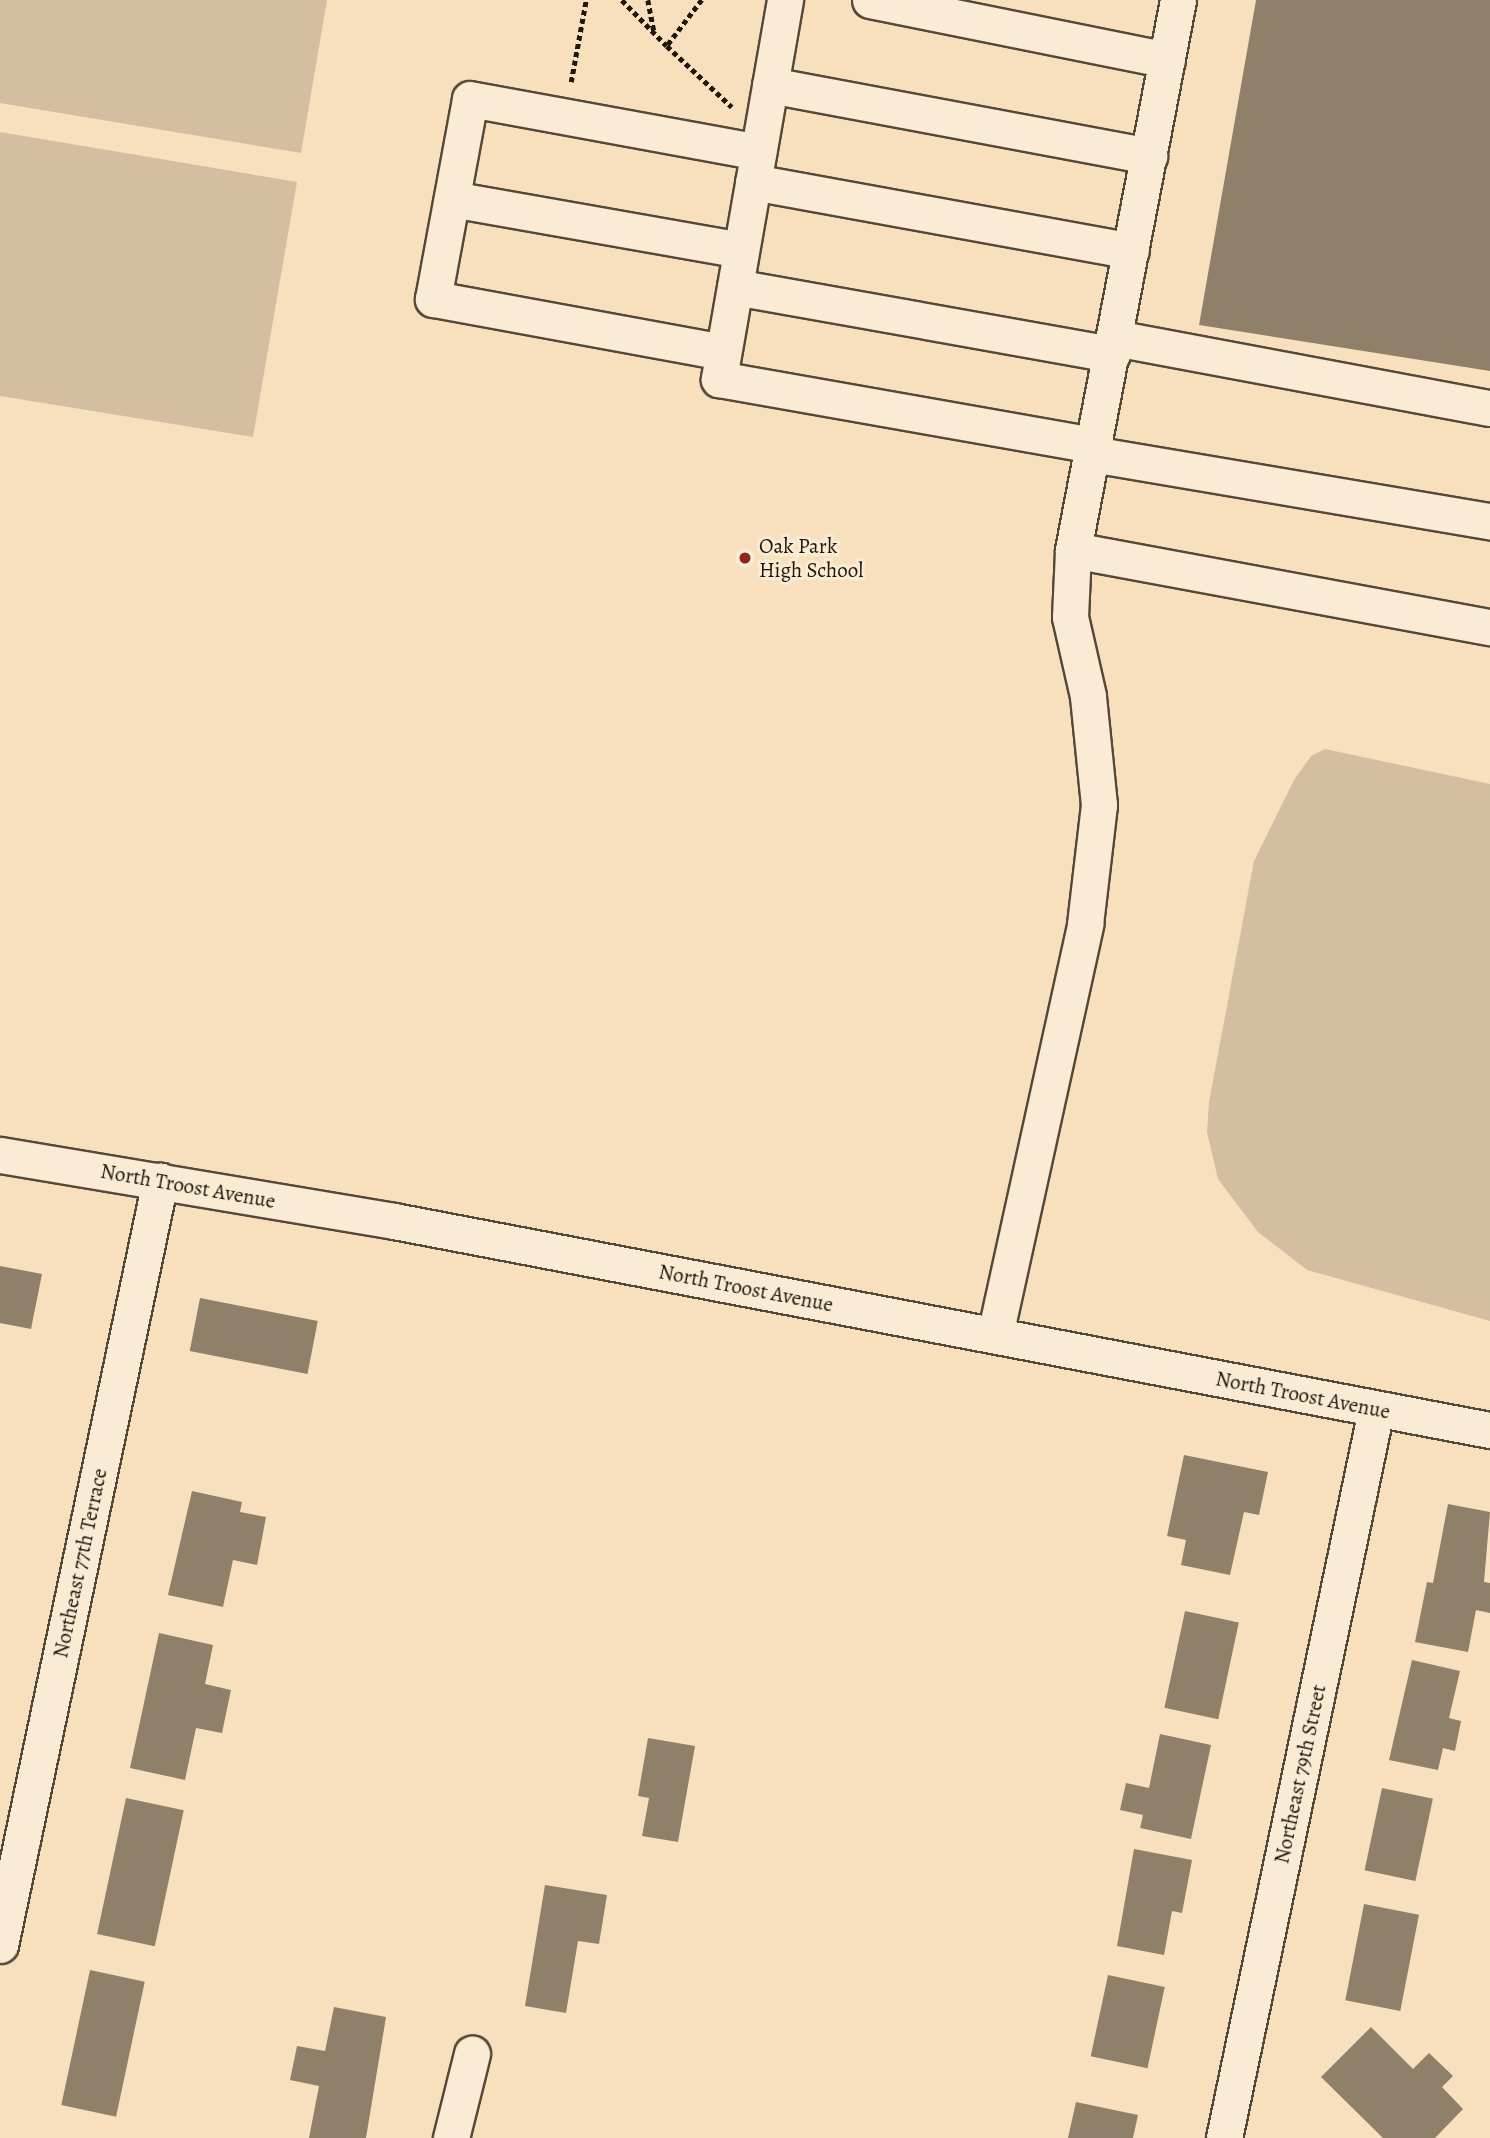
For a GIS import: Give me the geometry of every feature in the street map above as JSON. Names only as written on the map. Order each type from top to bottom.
[{"type":"street","points":[[785,0],[719,379],[1490,521]]},
{"type":"street","points":[[870,0],[1167,60]]},
{"type":"street","points":[[995,1335],[1085,924],[1100,805],[1088,696],[1070,617],[1073,550],[1178,0]]},
{"type":"street","points":[[770,85],[1149,156]]},
{"type":"street","points":[[723,352],[433,299],[470,99],[755,167],[1131,251]]},
{"type":"street","points":[[452,199],[740,250]]},
{"type":"street","points":[[735,287],[1490,408]]},
{"type":"street","points":[[1073,550],[1490,627]]},
{"type":"street","name":"North Troost Avenue","points":[[0,1155],[160,1181],[995,1335],[1490,1430]]},
{"type":"street","name":"Northeast 77th Terrace","points":[[0,1945],[160,1181]]},
{"type":"street","name":"Northeast 79th Street","points":[[1224,2138],[1376,1410]]},
{"type":"street","points":[[451,2138],[472,2054]]},
{"type":"path","points":[[568,95],[586,0]]},
{"type":"path","points":[[622,0],[740,115]]},
{"type":"path","points":[[648,0],[655,33]]},
{"type":"path","points":[[667,46],[702,0]]},
{"type":"shaded area","points":[[0,0],[327,0],[301,153],[0,103]]},
{"type":"shaded area","points":[[0,132],[297,182],[253,437],[0,396]]},
{"type":"shaded area","points":[[1325,749],[1490,784],[1490,1321],[1307,1270],[1258,1232],[1218,1179],[1207,1132],[1209,1102],[1254,861],[1294,780],[1311,756]]},
{"type":"building","points":[[1256,0],[1490,0],[1490,371],[1199,325]]},
{"type":"building","points":[[0,1266],[42,1274],[31,1329],[0,1323]]},
{"type":"building","points":[[200,1298],[318,1321],[307,1374],[190,1351]]},
{"type":"building","points":[[1184,1455],[1268,1472],[1259,1515],[1244,1512],[1230,1575],[1181,1565],[1186,1540],[1167,1536]]},
{"type":"building","points":[[192,1491],[242,1502],[240,1512],[266,1517],[257,1565],[233,1560],[223,1607],[168,1595]]},
{"type":"building","points":[[1448,1504],[1490,1512],[1484,1582],[1490,1583],[1490,1613],[1476,1610],[1468,1652],[1415,1642],[1427,1582],[1433,1583]]},
{"type":"building","points":[[1185,1611],[1239,1622],[1218,1719],[1164,1708]]},
{"type":"building","points":[[159,1633],[213,1645],[205,1684],[231,1690],[222,1733],[196,1728],[185,1780],[130,1768]]},
{"type":"building","points":[[1412,1660],[1460,1671],[1449,1718],[1461,1721],[1455,1751],[1443,1748],[1438,1770],[1389,1760]]},
{"type":"building","points":[[1160,1734],[1211,1745],[1191,1839],[1140,1828],[1143,1815],[1120,1810],[1126,1783],[1149,1788]]},
{"type":"building","points":[[648,1738],[695,1746],[678,1842],[642,1836],[649,1798],[638,1796]]},
{"type":"building","points":[[1382,1788],[1433,1799],[1415,1881],[1365,1870]]},
{"type":"building","points":[[126,1798],[184,1810],[155,1946],[97,1934]]},
{"type":"building","points":[[1134,1849],[1192,1860],[1182,1913],[1172,1911],[1164,1955],[1117,1946]]},
{"type":"building","points":[[545,1885],[607,1895],[599,1944],[578,1941],[566,2013],[525,2006]]},
{"type":"building","points":[[1364,1904],[1419,1915],[1400,2011],[1345,2000]]},
{"type":"building","points":[[90,1970],[145,1982],[116,2117],[61,2105]]},
{"type":"building","points":[[1108,1975],[1165,1987],[1147,2068],[1091,2056]]},
{"type":"building","points":[[334,2007],[386,2017],[366,2138],[309,2138],[319,2086],[290,2080],[297,2046],[325,2051]]},
{"type":"building","points":[[1371,2027],[1413,2069],[1429,2053],[1453,2076],[1442,2087],[1463,2109],[1435,2138],[1383,2138],[1321,2077]]},
{"type":"building","points":[[1076,2102],[1138,2115],[1133,2138],[1068,2138]]},
{"type":"place","name":"Oak Park High School","points":[[745,558]]}]
